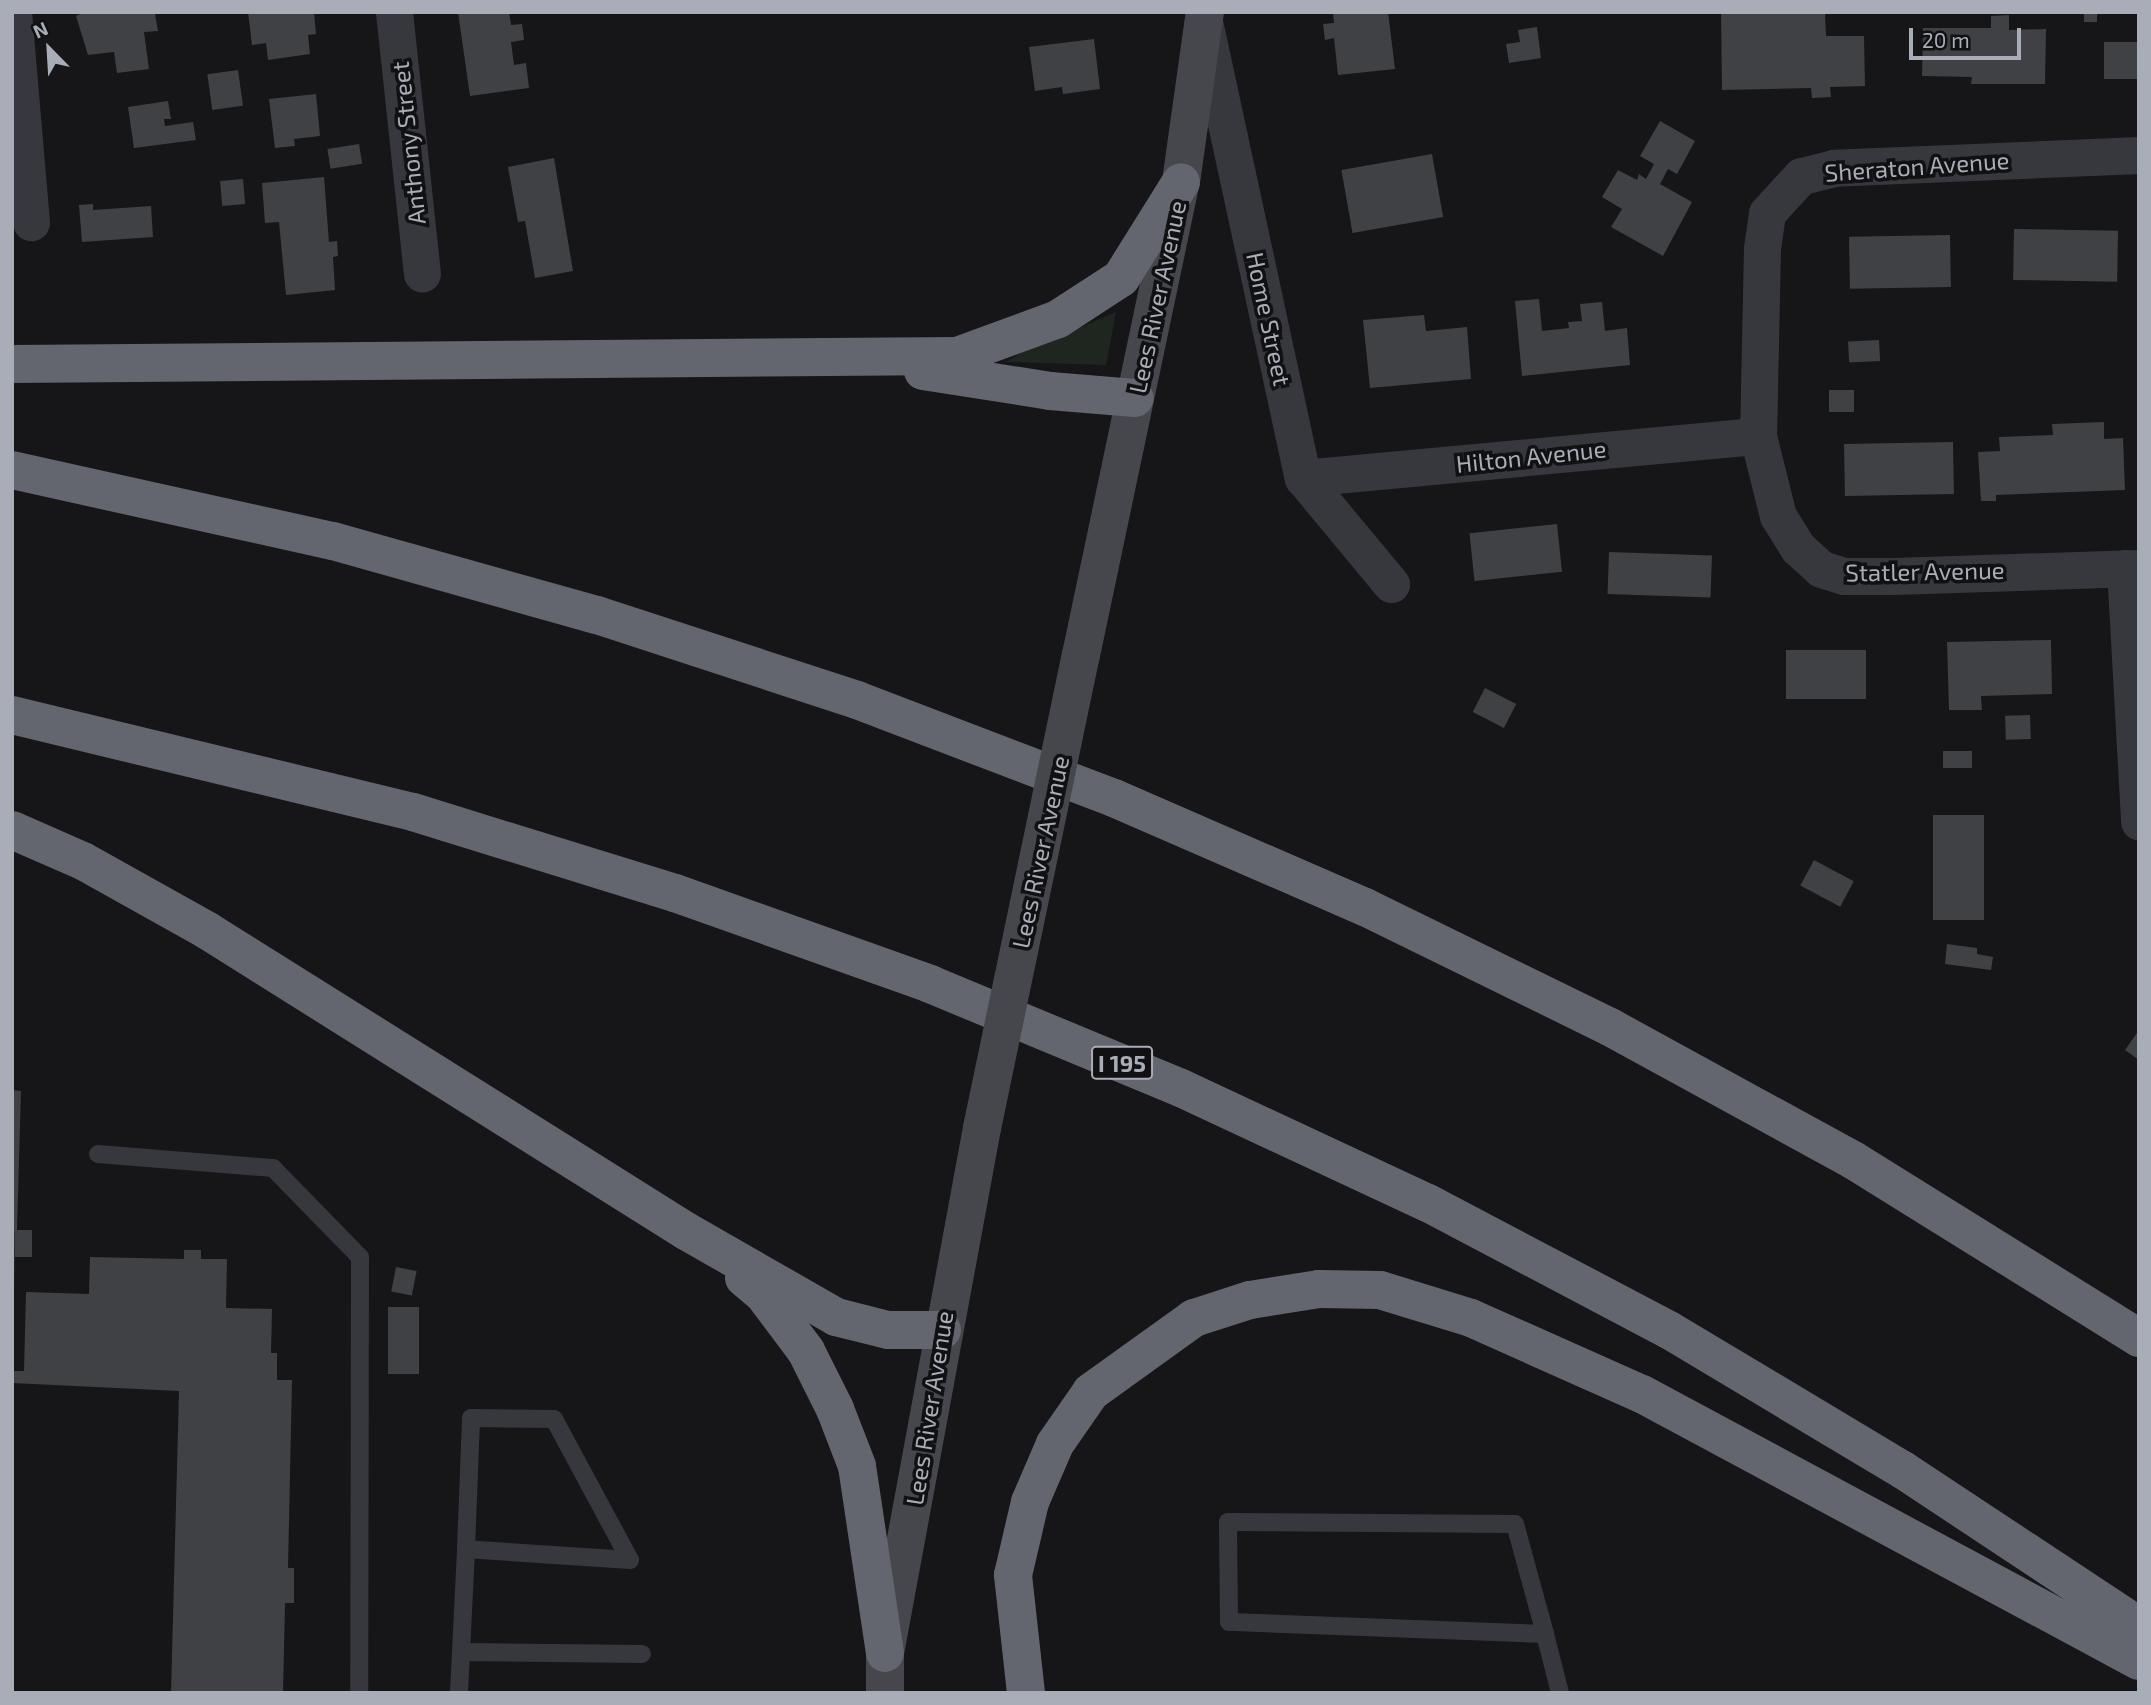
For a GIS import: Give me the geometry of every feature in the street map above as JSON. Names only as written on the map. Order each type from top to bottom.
[{"type":"highway","points":[[12,364],[771,355],[957,356],[1058,318],[1121,278],[1181,182]]},
{"type":"highway","points":[[771,355],[1135,398]]},
{"type":"highway","points":[[12,470],[332,541],[597,615],[857,700],[1101,793],[1365,907],[1610,1027],[1877,1174],[2139,1338]]},
{"type":"highway","name":"I 195","points":[[12,715],[282,778],[544,851],[802,936],[1069,1040],[1304,1143],[1669,1330],[1903,1470],[2139,1626]]},
{"type":"highway","points":[[12,830],[83,861],[208,931],[686,1231],[836,1317],[888,1330],[942,1330]]},
{"type":"highway","points":[[686,1231],[765,1295],[822,1380],[857,1466],[886,1653]]},
{"type":"highway","points":[[1026,1693],[1013,1575],[1030,1502],[1055,1444],[1091,1392],[1194,1318],[1250,1300],[1319,1289],[1380,1290],[1471,1318],[1642,1394],[2139,1661]]},
{"type":"main road","name":"Lees River Avenue","points":[[885,1693],[886,1653],[942,1330],[1181,182],[1205,19]]},
{"type":"street","points":[[13,12],[31,222]]},
{"type":"street","name":"Anthony Street","points":[[394,12],[422,274]]},
{"type":"street","name":"Home Street","points":[[1205,19],[1303,478],[1391,584]]},
{"type":"street","name":"Sheraton Avenue","points":[[1758,436],[1766,213],[1801,176],[1834,168],[2139,155]]},
{"type":"street","name":"Hilton Avenue","points":[[1303,478],[1758,436]]},
{"type":"street","name":"Statler Avenue","points":[[1758,436],[1778,516],[1798,548],[1821,569],[1844,576],[1894,576],[2132,568]]},
{"type":"street","points":[[2132,568],[2139,822]]},
{"type":"lane","points":[[98,1154],[273,1168],[360,1257],[359,1693]]},
{"type":"lane","points":[[459,1693],[471,1418],[554,1419],[630,1560],[466,1549]]},
{"type":"lane","points":[[1545,1634],[1229,1622],[1228,1522],[1515,1524],[1545,1634],[1560,1693]]},
{"type":"lane","points":[[461,1652],[642,1654]]},
{"type":"shaded area","points":[[1116,312],[1106,365],[1006,362],[1023,352]]},
{"type":"building","points":[[84,12],[155,14],[158,31],[144,32],[149,69],[117,73],[114,52],[88,55],[76,16]]},
{"type":"building","points":[[248,12],[314,12],[316,34],[308,35],[310,54],[268,60],[266,43],[252,45]]},
{"type":"building","points":[[458,12],[509,12],[511,25],[522,24],[524,40],[511,42],[514,65],[526,63],[529,88],[470,96]]},
{"type":"building","points":[[1333,12],[1388,12],[1395,69],[1338,75],[1334,38],[1325,40],[1323,24],[1334,23]]},
{"type":"building","points":[[1721,12],[1825,13],[1826,36],[1864,36],[1865,86],[1830,87],[1831,97],[1812,98],[1811,88],[1722,90]]},
{"type":"building","points":[[2084,12],[2097,12],[2097,22],[2084,22]]},
{"type":"building","points":[[2009,15],[2009,30],[2046,29],[2045,84],[1971,84],[1972,77],[1922,76],[1923,28],[1991,28],[1991,16]]},
{"type":"building","points":[[1537,27],[1541,58],[1509,63],[1506,44],[1520,42],[1518,30]]},
{"type":"building","points":[[1094,39],[1100,89],[1063,94],[1062,87],[1035,91],[1029,47]]},
{"type":"building","points":[[2104,42],[2139,42],[2139,79],[2104,79]]},
{"type":"building","points":[[238,70],[243,106],[212,110],[207,74]]},
{"type":"building","points":[[316,94],[320,136],[294,139],[295,146],[275,148],[269,99]]},
{"type":"building","points":[[168,101],[171,119],[164,119],[165,126],[193,122],[196,140],[134,148],[128,107]]},
{"type":"building","points":[[1660,121],[1695,141],[1677,174],[1668,169],[1660,184],[1692,202],[1663,256],[1611,227],[1622,209],[1602,197],[1618,170],[1637,180],[1639,174],[1646,179],[1654,164],[1640,156]]},
{"type":"building","points":[[359,144],[362,164],[331,169],[327,149]]},
{"type":"building","points":[[1432,154],[1443,217],[1353,233],[1341,170]]},
{"type":"building","points":[[554,158],[573,271],[535,278],[525,221],[518,222],[508,167]]},
{"type":"building","points":[[324,177],[329,242],[337,241],[338,256],[333,257],[335,290],[286,295],[279,222],[265,223],[262,183]]},
{"type":"building","points":[[243,179],[245,204],[222,206],[220,181]]},
{"type":"building","points":[[93,204],[93,210],[151,206],[153,237],[82,242],[79,205]]},
{"type":"building","points":[[2014,229],[2118,231],[2117,282],[2013,280]]},
{"type":"building","points":[[1950,235],[1951,287],[1850,289],[1849,237]]},
{"type":"building","points":[[1539,299],[1542,331],[1569,328],[1568,322],[1582,321],[1580,304],[1602,302],[1605,331],[1627,328],[1630,365],[1522,376],[1515,301]]},
{"type":"building","points":[[1424,315],[1426,331],[1467,327],[1471,379],[1370,388],[1363,320]]},
{"type":"building","points":[[1879,340],[1880,361],[1849,363],[1848,342]]},
{"type":"building","points":[[1829,390],[1854,390],[1854,412],[1829,412]]},
{"type":"building","points":[[2104,422],[2104,439],[2123,438],[2125,490],[1996,495],[1996,501],[1981,501],[1978,452],[2000,451],[1999,437],[2053,435],[2052,424]]},
{"type":"building","points":[[1953,442],[1954,494],[1845,496],[1844,444]]},
{"type":"building","points":[[1557,524],[1562,572],[1474,581],[1469,533]]},
{"type":"building","points":[[1609,552],[1712,556],[1710,598],[1608,594]]},
{"type":"building","points":[[2051,640],[2052,694],[1981,696],[1982,710],[1949,710],[1947,642]]},
{"type":"building","points":[[1786,650],[1866,650],[1866,699],[1786,699]]},
{"type":"building","points":[[1485,688],[1516,704],[1504,728],[1473,712]]},
{"type":"building","points":[[2030,715],[2031,739],[2006,740],[2005,716]]},
{"type":"building","points":[[1943,751],[1972,751],[1972,768],[1943,768]]},
{"type":"building","points":[[1933,815],[1984,815],[1984,920],[1933,920]]},
{"type":"building","points":[[1814,860],[1854,881],[1840,907],[1800,886]]},
{"type":"building","points":[[1947,944],[1977,948],[1977,954],[1993,957],[1991,970],[1945,964]]},
{"type":"building","points":[[2139,1030],[2139,1060],[2125,1050]]},
{"type":"building","points":[[12,1090],[21,1091],[17,1230],[32,1230],[32,1257],[15,1257],[15,1289]]},
{"type":"building","points":[[184,1250],[201,1250],[201,1259],[227,1259],[226,1308],[272,1309],[271,1353],[277,1353],[277,1380],[292,1380],[288,1568],[294,1568],[294,1603],[285,1603],[283,1693],[171,1693],[179,1391],[12,1383],[12,1371],[24,1371],[26,1292],[89,1294],[90,1257],[184,1259]]},
{"type":"building","points":[[396,1267],[417,1271],[412,1296],[391,1292]]},
{"type":"building","points":[[388,1307],[419,1307],[419,1374],[388,1374]]}]
